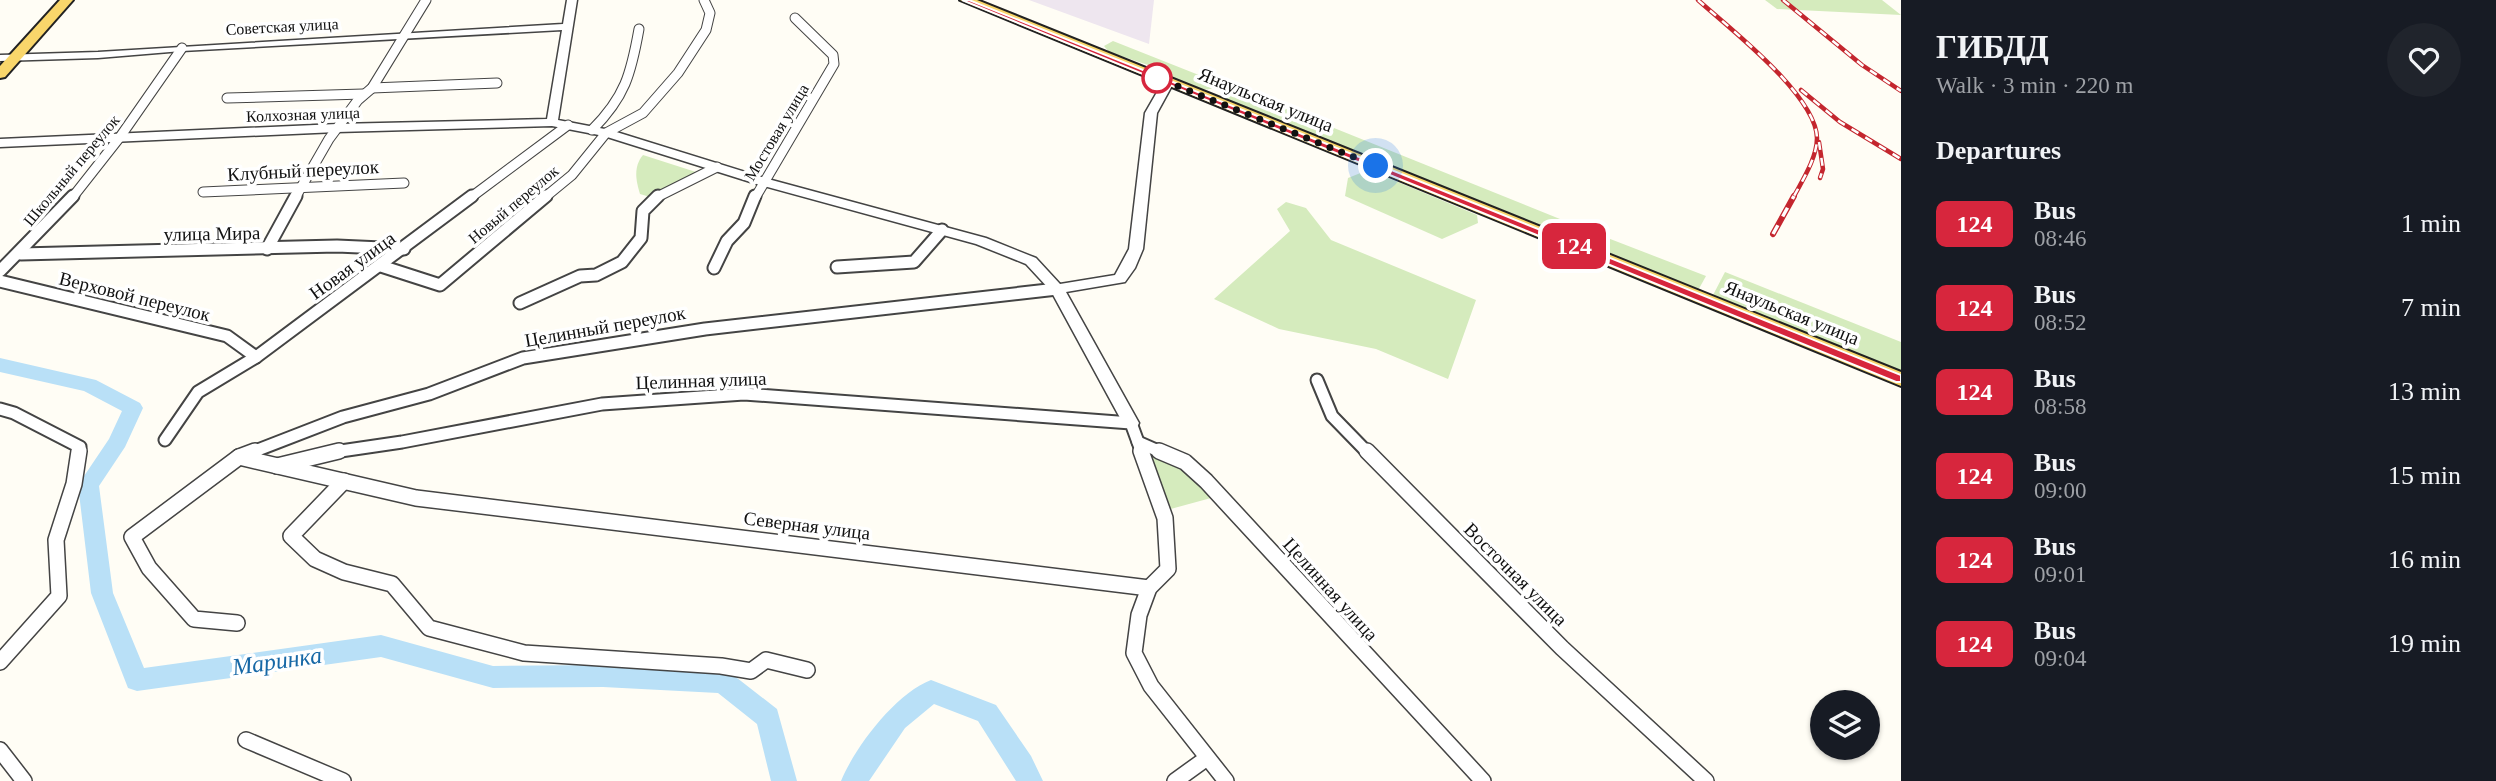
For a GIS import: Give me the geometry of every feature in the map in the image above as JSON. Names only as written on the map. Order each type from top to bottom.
[{"type":"main road","points":[[0,74],[67,0]]},
{"type":"main road","name":"Янаульская улица","points":[[966,0],[1901,379]]},
{"type":"street","points":[[267,249],[337,128],[367,91],[426,0]]},
{"type":"street","points":[[552,122],[572,0]]},
{"type":"street","name":"Новый переулок","points":[[381,267],[440,285],[572,175],[599,131],[643,113],[678,73],[706,30],[710,13],[704,0]]},
{"type":"street","name":"Мостовая улица","points":[[713,268],[727,241],[744,223],[764,182],[834,64],[833,55],[795,18]]},
{"type":"street","name":"Советская улица","points":[[0,58],[98,55],[566,27]]},
{"type":"street","points":[[599,131],[627,89],[639,29]]},
{"type":"street","name":"Школьный переулок","points":[[0,271],[21,254],[123,136],[182,48]]},
{"type":"street","points":[[1057,289],[1120,279],[1128,268],[1138,236],[1139,198],[1151,113],[1168,82]]},
{"type":"street","points":[[227,98],[497,83]]},
{"type":"street","name":"Колхозная улица","points":[[0,143],[123,136],[552,122],[599,131],[764,182],[981,241],[1031,261],[1057,289],[1131,423]]},
{"type":"street","name":"Новая улица","points":[[165,440],[198,392],[256,357],[381,267],[568,125]]},
{"type":"street","points":[[520,303],[580,276],[596,275],[622,261],[642,238],[643,212],[656,197],[717,167]]},
{"type":"street","name":"Клубный переулок","points":[[203,192],[404,183]]},
{"type":"street","points":[[837,267],[914,262],[942,230]]},
{"type":"street","name":"улица Мира","points":[[21,254],[337,246],[404,249]]},
{"type":"street","name":"Верховой переулок","points":[[0,281],[227,336],[256,357]]},
{"type":"street","name":"Целинный переулок","points":[[237,623],[194,619],[149,568],[132,537],[239,457],[343,417],[429,394],[523,358],[705,329],[1057,289]]},
{"type":"street","name":"Восточная улица","points":[[1317,380],[1332,416],[1562,648],[1706,781]]},
{"type":"street","name":"Целинная улица","points":[[277,466],[318,454],[402,442],[602,404],[744,394],[1131,423]]},
{"type":"street","points":[[0,409],[14,413],[80,447],[74,484],[55,540],[59,596],[0,662]]},
{"type":"street","points":[[1131,423],[1165,518],[1168,569],[1149,588],[1139,615],[1134,653],[1151,686],[1226,781]]},
{"type":"street","name":"Целинная улица","points":[[1138,442],[1185,462],[1206,481],[1483,781]]},
{"type":"street","name":"Северная улица","points":[[239,457],[416,498],[1149,588]]},
{"type":"street","points":[[344,481],[291,536],[315,559],[344,572],[392,584],[429,628],[524,653],[720,666],[751,671],[766,660],[807,670]]},
{"type":"street","points":[[246,740],[343,781]]},
{"type":"street","points":[[0,750],[24,781]]},
{"type":"street","points":[[1175,781],[1207,758]]},
{"type":"shaded area","points":[[1029,0],[1154,0],[1149,44]]},
{"type":"green space","points":[[1765,0],[1882,0],[1901,15],[1777,9]]},
{"type":"green space","points":[[1113,41],[1219,83],[1206,89],[1185,83],[1163,70],[1109,52],[1104,46]]},
{"type":"green space","points":[[1232,87],[1560,219],[1548,228],[1223,98],[1222,93]]},
{"type":"green space","points":[[643,155],[699,173],[650,197],[640,194],[637,169]]},
{"type":"green space","points":[[1363,172],[1374,172],[1477,215],[1478,223],[1442,239],[1345,196],[1348,178]]},
{"type":"green space","points":[[1286,202],[1306,208],[1331,240],[1476,300],[1448,379],[1376,349],[1279,329],[1214,299],[1290,231],[1277,209]]},
{"type":"green space","points":[[1574,225],[1706,276],[1696,294],[1562,240]]},
{"type":"green space","points":[[1725,272],[1901,342],[1901,374],[1712,297]]},
{"type":"green space","points":[[1144,449],[1185,468],[1211,498],[1167,510]]},
{"type":"waterway","name":"Маринка","points":[[0,365],[89,385],[133,408],[118,442],[88,485],[102,593],[137,680],[381,646],[493,677],[603,676],[723,682],[768,717],[784,781]]},
{"type":"waterway","name":"Маринка","points":[[854,781],[896,720],[931,691],[987,713],[1030,781]]},
{"type":"railway","points":[[1698,0],[1769,63],[1802,102],[1813,121],[1817,138],[1815,153],[1793,198]]},
{"type":"railway","points":[[1783,0],[1862,65],[1901,91]]},
{"type":"railway","points":[[1801,90],[1840,122],[1901,159]]},
{"type":"railway","points":[[1819,142],[1823,169],[1820,178]]},
{"type":"railway","points":[[1773,234],[1794,196]]},
{"type":"bus line","name":"124","points":[[966,0],[1901,379]]},
{"type":"route","points":[[1157,78],[1150,75],[1376,166]]}]
